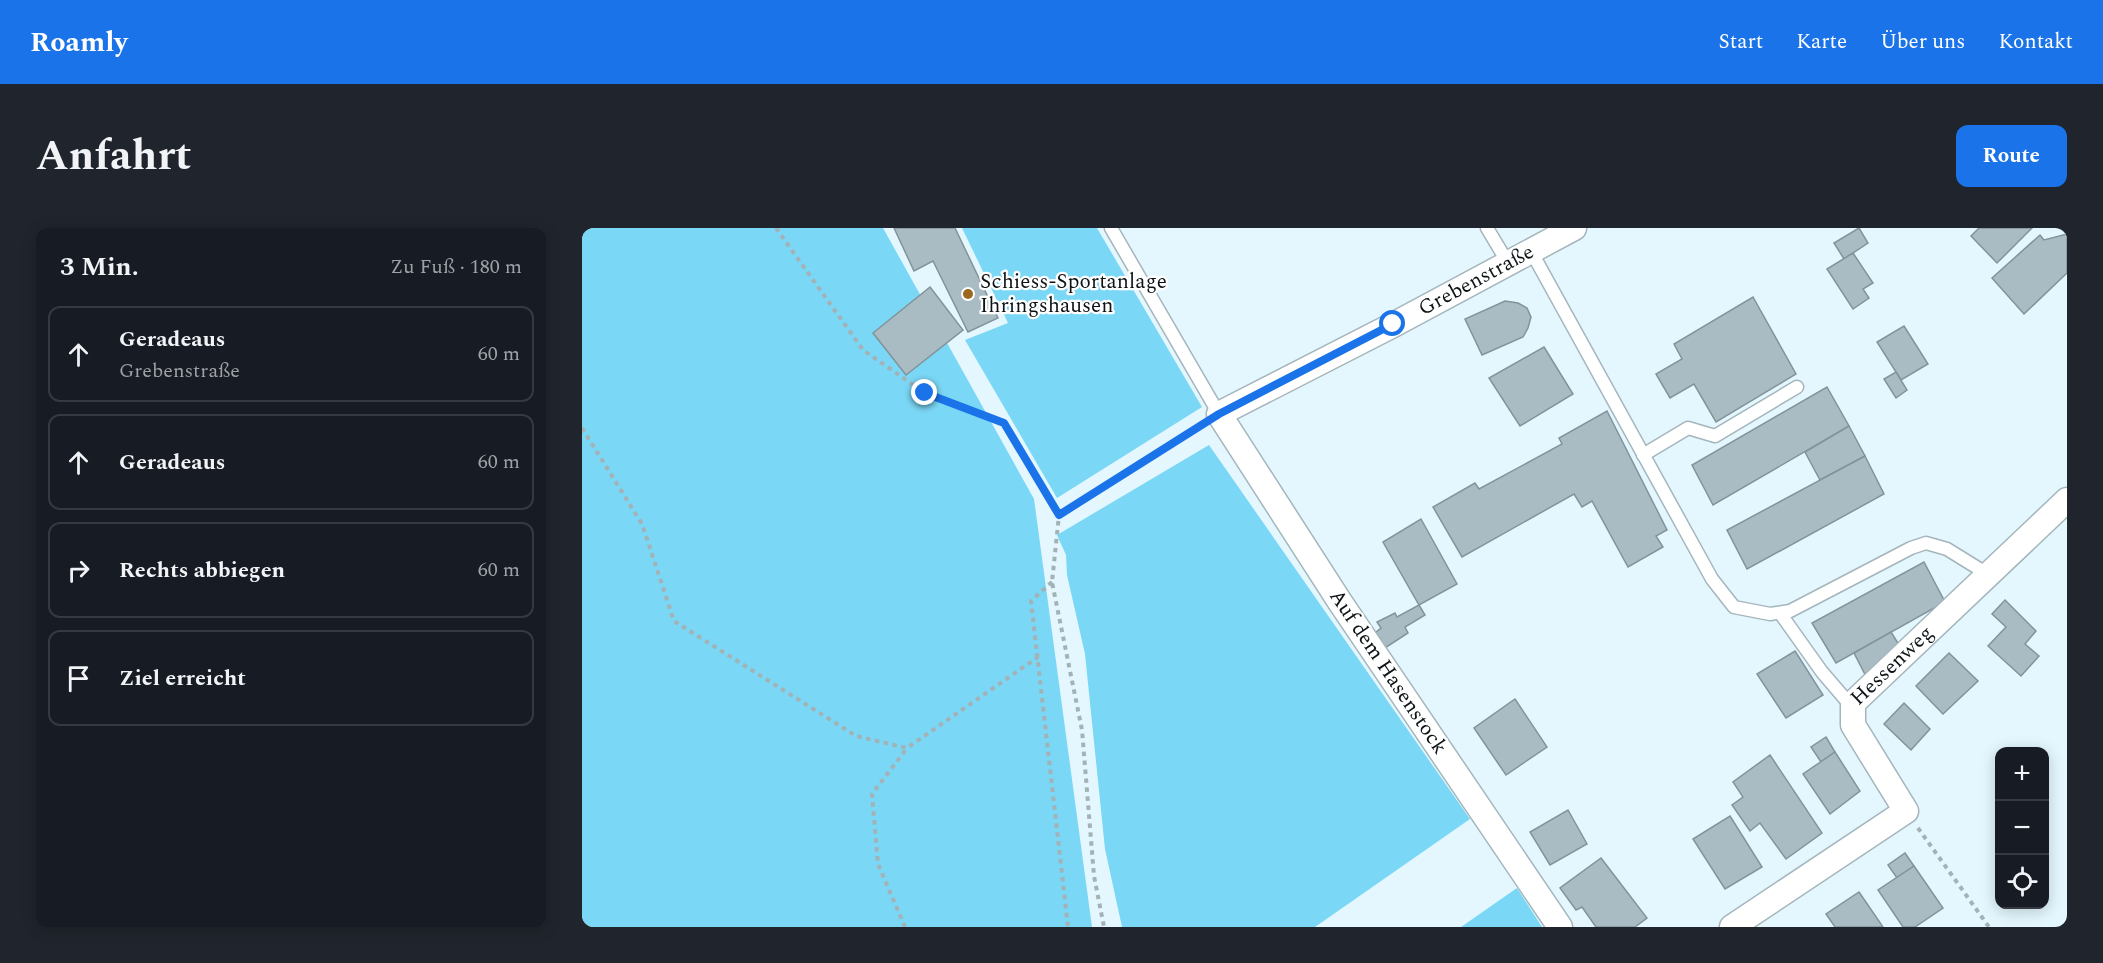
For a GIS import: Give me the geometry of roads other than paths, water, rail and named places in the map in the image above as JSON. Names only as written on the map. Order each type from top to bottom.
[{"type":"street","name":"Grebenstraße","points":[[1219,414],[1574,228]]},
{"type":"street","name":"Auf dem Hasenstock","points":[[1219,414],[1340,602],[1560,927]]},
{"type":"street","name":"Hessenweg","points":[[1732,927],[1906,811],[1853,725],[1853,703],[2067,501]]},
{"type":"lane","points":[[1111,228],[1219,414]]},
{"type":"lane","points":[[1487,228],[1508,263]]},
{"type":"lane","points":[[1531,251],[1712,579],[1734,607],[1770,614],[1790,610],[1911,548],[1926,543],[1947,549],[1989,575]]},
{"type":"lane","points":[[1643,455],[1688,428],[1715,436],[1797,387]]},
{"type":"lane","points":[[1780,613],[1822,672],[1853,708]]},
{"type":"place","name":"Schiess-Sportanlage Ihringshausen","points":[[968,294]]}]
